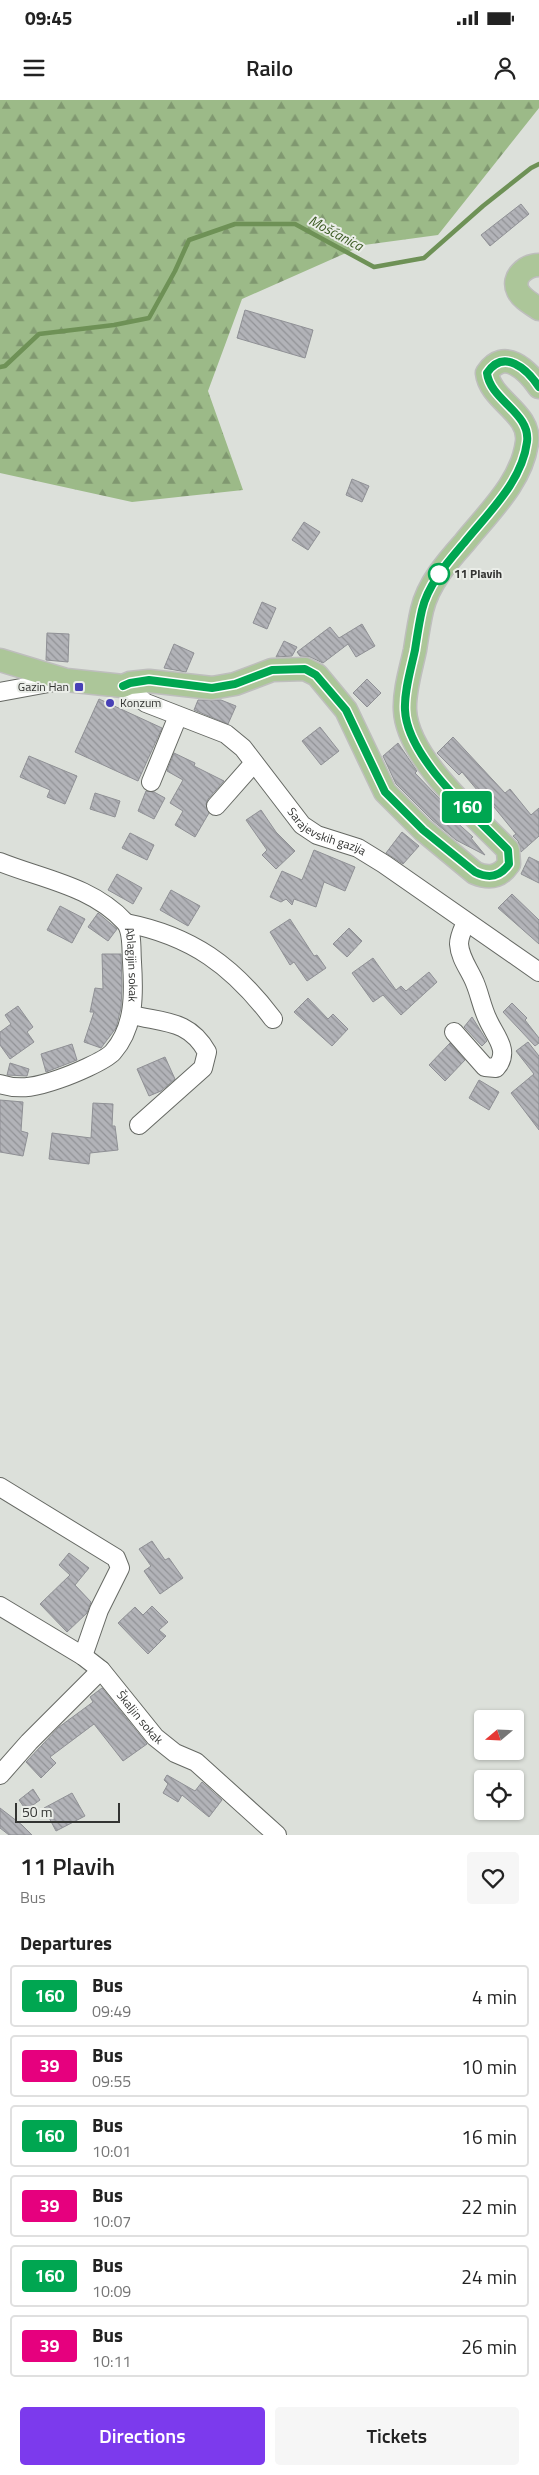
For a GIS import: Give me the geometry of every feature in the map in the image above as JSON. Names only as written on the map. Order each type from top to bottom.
[{"type":"main road","points":[[539,264],[525,268],[520,273],[517,289],[522,296],[539,309]]},
{"type":"main road","points":[[0,660],[66,680],[123,686],[149,680],[212,688],[235,684],[272,670],[305,669],[316,675],[346,710],[385,792],[423,830],[475,872],[484,876],[494,877],[504,872],[509,864],[508,850],[427,765],[407,728],[405,708],[422,608],[434,583],[509,488],[522,463],[526,449],[527,433],[523,422],[488,382],[487,373],[494,365],[501,361],[510,361],[523,368],[539,387]]},
{"type":"street","points":[[0,692],[66,680]]},
{"type":"street","name":"Sarajevskih gazija","points":[[123,686],[146,703],[226,734],[243,748],[302,826],[318,835],[358,848],[539,972]]},
{"type":"street","points":[[151,782],[178,716]]},
{"type":"street","points":[[216,806],[254,763]]},
{"type":"street","name":"Ablagijin sokak","points":[[0,862],[93,896],[126,923],[130,934],[133,977],[132,1016],[112,1053],[75,1074],[39,1086],[18,1088],[0,1084]]},
{"type":"street","points":[[454,1032],[485,1067],[496,1068],[500,1064],[503,1056],[501,1043],[487,1018],[475,982],[461,955],[459,939],[466,922]]},
{"type":"street","points":[[126,923],[153,928],[200,949],[240,979],[273,1019]]},
{"type":"street","points":[[132,1016],[183,1027],[198,1036],[207,1052],[202,1068],[139,1124]]},
{"type":"street","points":[[0,1487],[116,1558],[120,1568],[99,1610],[83,1656]]},
{"type":"street","name":"Škaljin sokak","points":[[0,1606],[83,1656],[101,1670],[155,1737],[175,1753],[196,1762],[277,1835]]},
{"type":"street","points":[[0,1775],[29,1742],[101,1670]]},
{"type":"green space","points":[[0,100],[539,100],[539,108],[438,235],[364,245],[242,299],[208,391],[243,490],[132,502],[0,473]]},
{"type":"building","points":[[521,204],[529,214],[490,246],[481,235]]},
{"type":"building","points":[[245,310],[313,330],[305,358],[237,338]]},
{"type":"building","points":[[352,479],[369,486],[362,502],[346,495]]},
{"type":"building","points":[[304,522],[320,532],[308,550],[292,540]]},
{"type":"building","points":[[262,602],[276,608],[267,629],[253,623]]},
{"type":"building","points":[[362,624],[375,646],[356,657],[348,644],[323,663],[310,657],[300,656],[297,652],[330,627],[339,638]]},
{"type":"building","points":[[47,633],[69,634],[68,662],[46,660]]},
{"type":"building","points":[[284,641],[297,647],[292,656],[276,657]]},
{"type":"building","points":[[174,644],[194,653],[186,672],[164,668]]},
{"type":"building","points":[[367,679],[381,693],[367,707],[353,693]]},
{"type":"building","points":[[99,699],[162,728],[138,781],[75,752]]},
{"type":"building","points":[[198,700],[221,700],[236,706],[228,724],[194,710]]},
{"type":"building","points":[[320,727],[339,751],[321,765],[302,741]]},
{"type":"building","points":[[453,737],[505,793],[510,789],[531,815],[539,808],[539,836],[521,852],[518,841],[513,836],[516,834],[485,796],[483,797],[462,772],[459,775],[437,753]]},
{"type":"building","points":[[398,743],[417,771],[415,773],[455,815],[452,818],[473,837],[471,838],[485,855],[456,840],[432,820],[396,784],[383,756]]},
{"type":"building","points":[[174,753],[195,763],[194,766],[224,781],[208,799],[206,804],[209,813],[195,837],[175,825],[183,811],[170,803],[183,780],[167,771]]},
{"type":"building","points":[[29,756],[77,776],[65,804],[47,797],[50,790],[20,777]]},
{"type":"building","points":[[146,791],[154,792],[165,798],[154,819],[138,811]]},
{"type":"building","points":[[95,793],[120,801],[115,817],[90,809]]},
{"type":"building","points":[[261,810],[276,832],[295,851],[276,869],[262,855],[267,850],[246,820]]},
{"type":"building","points":[[402,832],[419,846],[403,864],[386,853]]},
{"type":"building","points":[[130,833],[154,845],[147,860],[122,848]]},
{"type":"building","points":[[314,850],[355,867],[345,891],[324,882],[316,907],[294,899],[292,905],[286,899],[281,902],[270,897],[282,871],[302,880]]},
{"type":"building","points":[[529,857],[539,862],[539,883],[521,874]]},
{"type":"building","points":[[117,874],[142,888],[133,904],[108,890]]},
{"type":"building","points":[[171,890],[200,906],[188,926],[160,910]]},
{"type":"building","points":[[512,894],[539,920],[539,944],[498,908]]},
{"type":"building","points":[[60,906],[85,919],[72,943],[47,930]]},
{"type":"building","points":[[98,913],[117,929],[108,941],[88,927]]},
{"type":"building","points":[[290,919],[314,956],[317,955],[326,968],[307,981],[294,962],[290,965],[270,932]]},
{"type":"building","points":[[349,928],[362,941],[347,957],[333,944]]},
{"type":"building","points":[[102,954],[121,954],[122,986],[121,1008],[116,1028],[101,1048],[84,1042],[94,1012],[90,1012],[95,988],[103,989]]},
{"type":"building","points":[[373,958],[396,990],[401,986],[406,991],[429,972],[437,982],[401,1015],[383,995],[373,1002],[352,973]]},
{"type":"building","points":[[308,998],[328,1019],[333,1014],[348,1029],[332,1046],[294,1012]]},
{"type":"building","points":[[512,1003],[527,1018],[525,1020],[539,1038],[539,1043],[535,1046],[503,1012]]},
{"type":"building","points":[[18,1006],[33,1027],[27,1032],[34,1042],[10,1059],[0,1045],[0,1032],[11,1024],[5,1015]]},
{"type":"building","points":[[472,1017],[487,1041],[482,1046],[464,1027]]},
{"type":"building","points":[[528,1042],[539,1056],[539,1130],[511,1093],[534,1074],[516,1051]]},
{"type":"building","points":[[450,1043],[465,1060],[445,1081],[429,1065]]},
{"type":"building","points":[[72,1044],[77,1060],[46,1072],[41,1054]]},
{"type":"building","points":[[165,1057],[175,1079],[161,1091],[149,1096],[137,1069]]},
{"type":"building","points":[[10,1063],[29,1069],[27,1076],[7,1075]]},
{"type":"building","points":[[479,1080],[499,1092],[489,1110],[469,1098]]},
{"type":"building","points":[[0,1100],[23,1102],[21,1131],[28,1133],[23,1156],[0,1152]]},
{"type":"building","points":[[93,1103],[113,1104],[112,1126],[115,1126],[118,1150],[90,1153],[89,1164],[49,1159],[52,1133],[91,1138]]},
{"type":"building","points":[[152,1541],[165,1560],[169,1558],[183,1578],[160,1594],[144,1571],[151,1566],[139,1549]]},
{"type":"building","points":[[69,1553],[89,1568],[75,1585],[91,1602],[87,1613],[67,1632],[40,1604],[70,1575],[59,1565]]},
{"type":"building","points":[[152,1606],[168,1622],[159,1630],[166,1636],[148,1654],[118,1623],[135,1607],[143,1615]]},
{"type":"building","points":[[102,1688],[147,1744],[123,1761],[94,1724],[50,1757],[56,1763],[41,1778],[26,1762],[59,1727],[93,1702],[90,1697]]},
{"type":"building","points":[[167,1775],[195,1791],[202,1782],[222,1800],[209,1817],[182,1795],[178,1802],[163,1793],[168,1784],[164,1780]]},
{"type":"building","points":[[33,1789],[40,1800],[26,1810],[19,1800]]},
{"type":"building","points":[[72,1793],[85,1816],[56,1831],[44,1808]]},
{"type":"building","points":[[0,1808],[32,1835],[9,1835],[0,1828]]},
{"type":"waterway","name":"Mošćanica","points":[[0,367],[5,366],[39,334],[114,325],[149,318],[175,271],[189,240],[235,224],[295,224],[374,267],[424,258],[483,206],[531,168],[539,164]]},
{"type":"bus line","name":"160","points":[[123,686],[149,680],[212,688],[235,684],[272,670],[305,669],[316,675],[325,684],[336,701],[346,710],[385,792],[423,830],[475,872],[484,876],[494,877],[504,872],[509,864],[508,850],[427,765],[407,728],[405,708],[422,608],[434,583],[450,560],[509,488],[522,463],[528,442],[523,422],[488,382],[487,373],[494,365],[501,361],[510,361],[523,368],[539,387]]},
{"type":"place","name":"11 Plavih","points":[[439,574]]},
{"type":"place","name":"Gazin Han","points":[[79,687]]},
{"type":"place","name":"Konzum","points":[[110,703]]}]
